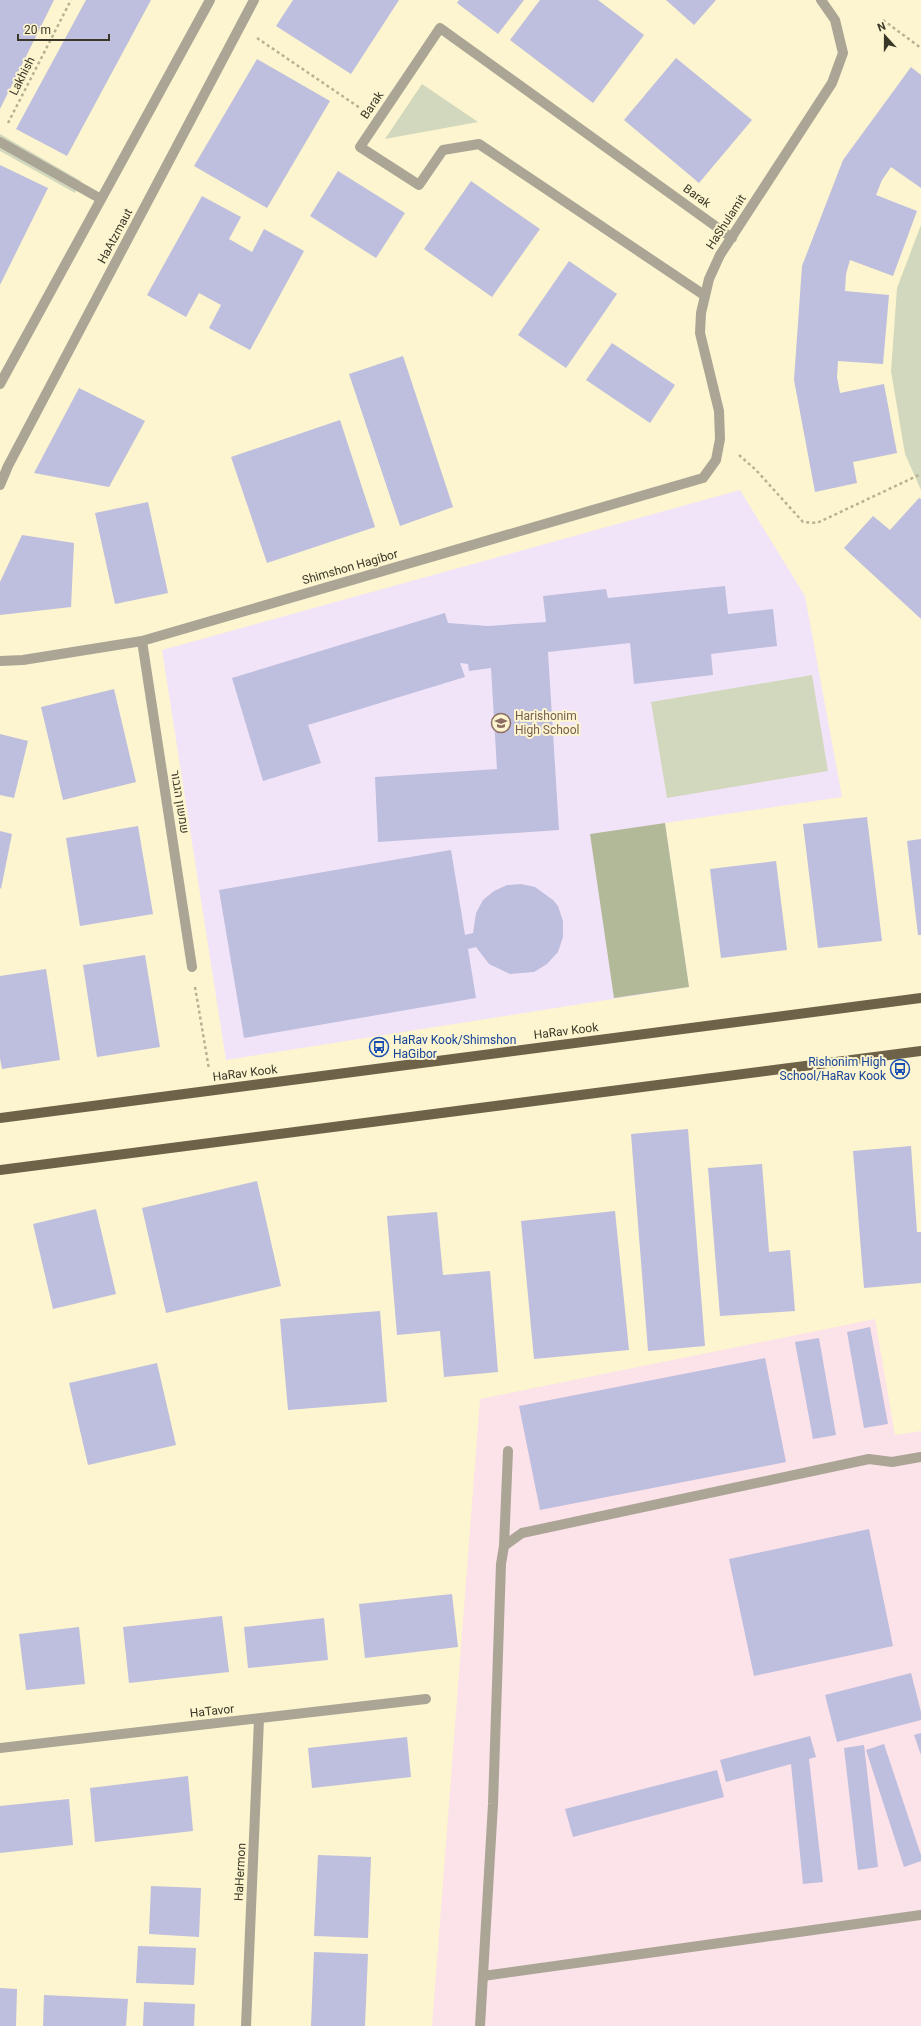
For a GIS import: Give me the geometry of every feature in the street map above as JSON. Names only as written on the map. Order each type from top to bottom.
[{"type":"main road","name":"HaRav Kook","points":[[0,1118],[921,998]]},
{"type":"main road","points":[[0,1170],[921,1051]]},
{"type":"street","points":[[0,383],[210,0]]},
{"type":"street","name":"HaAtzmaut","points":[[0,485],[8,466],[254,0]]},
{"type":"street","name":"HaShulamit","points":[[704,478],[716,460],[720,439],[720,411],[700,333],[704,295],[720,255],[832,82],[843,53],[835,20],[821,0]]},
{"type":"street","name":"Barak","points":[[704,295],[479,144],[443,150],[419,185],[360,147],[440,28],[732,238]]},
{"type":"street","points":[[0,142],[101,199]]},
{"type":"street","name":"Shimshon Hagibor","points":[[0,661],[23,660],[142,641],[704,478]]},
{"type":"street","name":"שמשון הגבור","points":[[142,641],[192,967]]},
{"type":"street","points":[[480,2026],[493,1804],[501,1564],[504,1546],[508,1451]]},
{"type":"street","points":[[504,1546],[522,1533],[537,1529],[869,1459],[892,1462],[921,1457]]},
{"type":"street","name":"HaTavor","points":[[0,1748],[426,1699]]},
{"type":"street","name":"HaHermon","points":[[246,2026],[259,1719]]},
{"type":"street","points":[[483,1976],[921,1915]]},
{"type":"path","name":"Lakhish","points":[[7,126],[71,0]]},
{"type":"path","points":[[883,20],[921,48]]},
{"type":"path","points":[[240,26],[378,120]]},
{"type":"path","points":[[720,439],[756,470],[803,522],[817,523],[921,474]]},
{"type":"path","points":[[192,967],[212,1090]]},
{"type":"shaded area","name":"Harishonim High School","points":[[740,490],[805,596],[842,797],[665,823],[689,987],[226,1060],[162,650]]},
{"type":"shaded area","points":[[875,1319],[895,1435],[921,1431],[921,2026],[432,2026],[480,1399]]},
{"type":"green space","points":[[422,84],[478,122],[385,139]]},
{"type":"green space","points":[[0,134],[81,181],[75,193],[0,151]]},
{"type":"green space","points":[[921,225],[921,490],[905,454],[891,371],[897,288]]},
{"type":"green space","points":[[812,675],[828,771],[667,798],[651,702]]},
{"type":"green space","points":[[665,823],[689,987],[614,998],[590,834]]},
{"type":"building","points":[[0,0],[54,0],[0,109]]},
{"type":"building","points":[[86,0],[151,0],[67,156],[16,129]]},
{"type":"building","points":[[293,0],[399,0],[351,74],[276,26]]},
{"type":"building","points":[[459,0],[524,0],[498,34],[457,3]]},
{"type":"building","points":[[540,0],[598,0],[644,35],[593,103],[510,40]]},
{"type":"building","points":[[666,0],[716,0],[694,25]]},
{"type":"building","points":[[676,58],[752,120],[699,183],[624,120]]},
{"type":"building","points":[[257,59],[330,101],[267,208],[194,166]]},
{"type":"building","points":[[911,67],[921,75],[921,188],[891,167],[882,180],[876,195],[917,211],[893,276],[850,260],[846,274],[845,291],[889,295],[883,364],[838,361],[837,377],[840,393],[884,384],[897,453],[853,462],[857,483],[815,492],[794,380],[802,266],[843,160]]},
{"type":"building","points":[[0,165],[48,188],[0,285]]},
{"type":"building","points":[[338,171],[405,213],[376,258],[310,216]]},
{"type":"building","points":[[471,181],[540,229],[492,297],[424,249]]},
{"type":"building","points":[[202,196],[241,217],[229,239],[252,252],[264,229],[304,251],[250,350],[209,328],[221,305],[199,293],[186,317],[147,295]]},
{"type":"building","points":[[569,261],[617,294],[566,368],[518,335]]},
{"type":"building","points":[[612,343],[675,385],[650,423],[586,380]]},
{"type":"building","points":[[403,356],[453,507],[400,526],[349,374]]},
{"type":"building","points":[[79,388],[145,421],[109,487],[34,473]]},
{"type":"building","points":[[340,420],[375,527],[267,563],[231,457]]},
{"type":"building","points":[[919,498],[921,499],[921,619],[844,548],[873,516],[890,530]]},
{"type":"building","points":[[148,502],[168,593],[115,604],[95,513]]},
{"type":"building","points":[[22,535],[74,543],[71,607],[0,615],[0,582]]},
{"type":"building","points":[[725,586],[728,614],[773,609],[777,646],[711,654],[713,675],[634,684],[630,643],[548,652],[559,830],[378,842],[375,777],[497,769],[491,668],[469,671],[468,664],[460,663],[465,677],[308,725],[321,763],[263,781],[232,678],[445,613],[448,623],[488,626],[546,622],[543,596],[606,589],[608,598]]},
{"type":"building","points":[[114,689],[136,782],[63,800],[41,707]]},
{"type":"building","points":[[0,734],[28,741],[14,798],[0,795]]},
{"type":"building","points":[[867,817],[882,941],[818,948],[803,824]]},
{"type":"building","points":[[138,826],[153,914],[80,926],[66,838]]},
{"type":"building","points":[[0,831],[12,834],[1,889],[0,888]]},
{"type":"building","points":[[921,839],[921,935],[918,935],[907,841]]},
{"type":"building","points":[[451,850],[465,935],[473,933],[476,913],[483,900],[494,891],[507,885],[521,884],[535,887],[553,900],[558,906],[563,921],[563,937],[558,952],[547,964],[534,972],[510,974],[489,964],[476,947],[468,949],[476,998],[244,1038],[219,890]]},
{"type":"building","points":[[776,861],[787,950],[721,958],[710,869]]},
{"type":"building","points":[[145,955],[160,1047],[97,1057],[83,965]]},
{"type":"building","points":[[46,969],[60,1060],[2,1069],[0,1058],[0,976]]},
{"type":"building","points":[[688,1129],[705,1346],[648,1351],[631,1134]]},
{"type":"building","points":[[911,1146],[917,1232],[921,1232],[921,1283],[864,1288],[853,1151]]},
{"type":"building","points":[[762,1164],[769,1252],[790,1250],[795,1311],[720,1316],[708,1168]]},
{"type":"building","points":[[257,1181],[281,1286],[166,1313],[142,1208]]},
{"type":"building","points":[[96,1209],[116,1294],[53,1309],[33,1224]]},
{"type":"building","points":[[615,1211],[629,1350],[534,1359],[521,1221]]},
{"type":"building","points":[[437,1212],[443,1275],[490,1271],[498,1372],[444,1377],[440,1331],[397,1335],[387,1216]]},
{"type":"building","points":[[380,1311],[387,1402],[288,1410],[280,1319]]},
{"type":"building","points":[[870,1327],[888,1424],[864,1428],[847,1332]]},
{"type":"building","points":[[819,1338],[836,1435],[813,1439],[795,1342]]},
{"type":"building","points":[[765,1358],[786,1462],[540,1510],[519,1406]]},
{"type":"building","points":[[157,1363],[176,1445],[88,1465],[69,1383]]},
{"type":"building","points":[[869,1529],[893,1646],[754,1676],[729,1559]]},
{"type":"building","points":[[452,1594],[458,1647],[365,1658],[359,1604]]},
{"type":"building","points":[[222,1616],[229,1672],[129,1683],[123,1627]]},
{"type":"building","points":[[324,1618],[328,1660],[248,1668],[244,1627]]},
{"type":"building","points":[[79,1627],[85,1684],[26,1690],[19,1634]]},
{"type":"building","points":[[911,1673],[921,1712],[921,1720],[837,1742],[825,1695]]},
{"type":"building","points":[[921,1733],[921,1755],[914,1735]]},
{"type":"building","points":[[810,1736],[816,1757],[809,1759],[823,1882],[803,1884],[791,1764],[726,1782],[720,1760]]},
{"type":"building","points":[[407,1737],[411,1777],[312,1788],[308,1748]]},
{"type":"building","points":[[884,1744],[921,1855],[921,1861],[904,1867],[866,1750]]},
{"type":"building","points":[[864,1745],[878,1867],[858,1870],[844,1748]]},
{"type":"building","points":[[717,1770],[724,1797],[573,1837],[565,1809]]},
{"type":"building","points":[[188,1776],[193,1831],[95,1842],[90,1788]]},
{"type":"building","points":[[69,1799],[73,1845],[0,1853],[0,1806]]},
{"type":"building","points":[[318,1855],[371,1857],[368,1938],[314,1936]]},
{"type":"building","points":[[151,1886],[201,1888],[199,1937],[149,1934]]},
{"type":"building","points":[[138,1946],[196,1948],[194,1985],[136,1983]]},
{"type":"building","points":[[314,1952],[368,1954],[365,2026],[311,2026]]},
{"type":"building","points":[[0,1988],[17,1989],[16,2026],[0,2026]]},
{"type":"building","points":[[44,1995],[128,1999],[126,2026],[43,2026]]},
{"type":"building","points":[[144,2002],[195,2004],[194,2026],[143,2026]]},
{"type":"place","name":"Harishonim High School","points":[[501,723]]},
{"type":"place","name":"HaRav Kook/Shimshon HaGibor","points":[[379,1047]]},
{"type":"place","name":"Rishonim High School/HaRav Kook","points":[[900,1069]]}]
